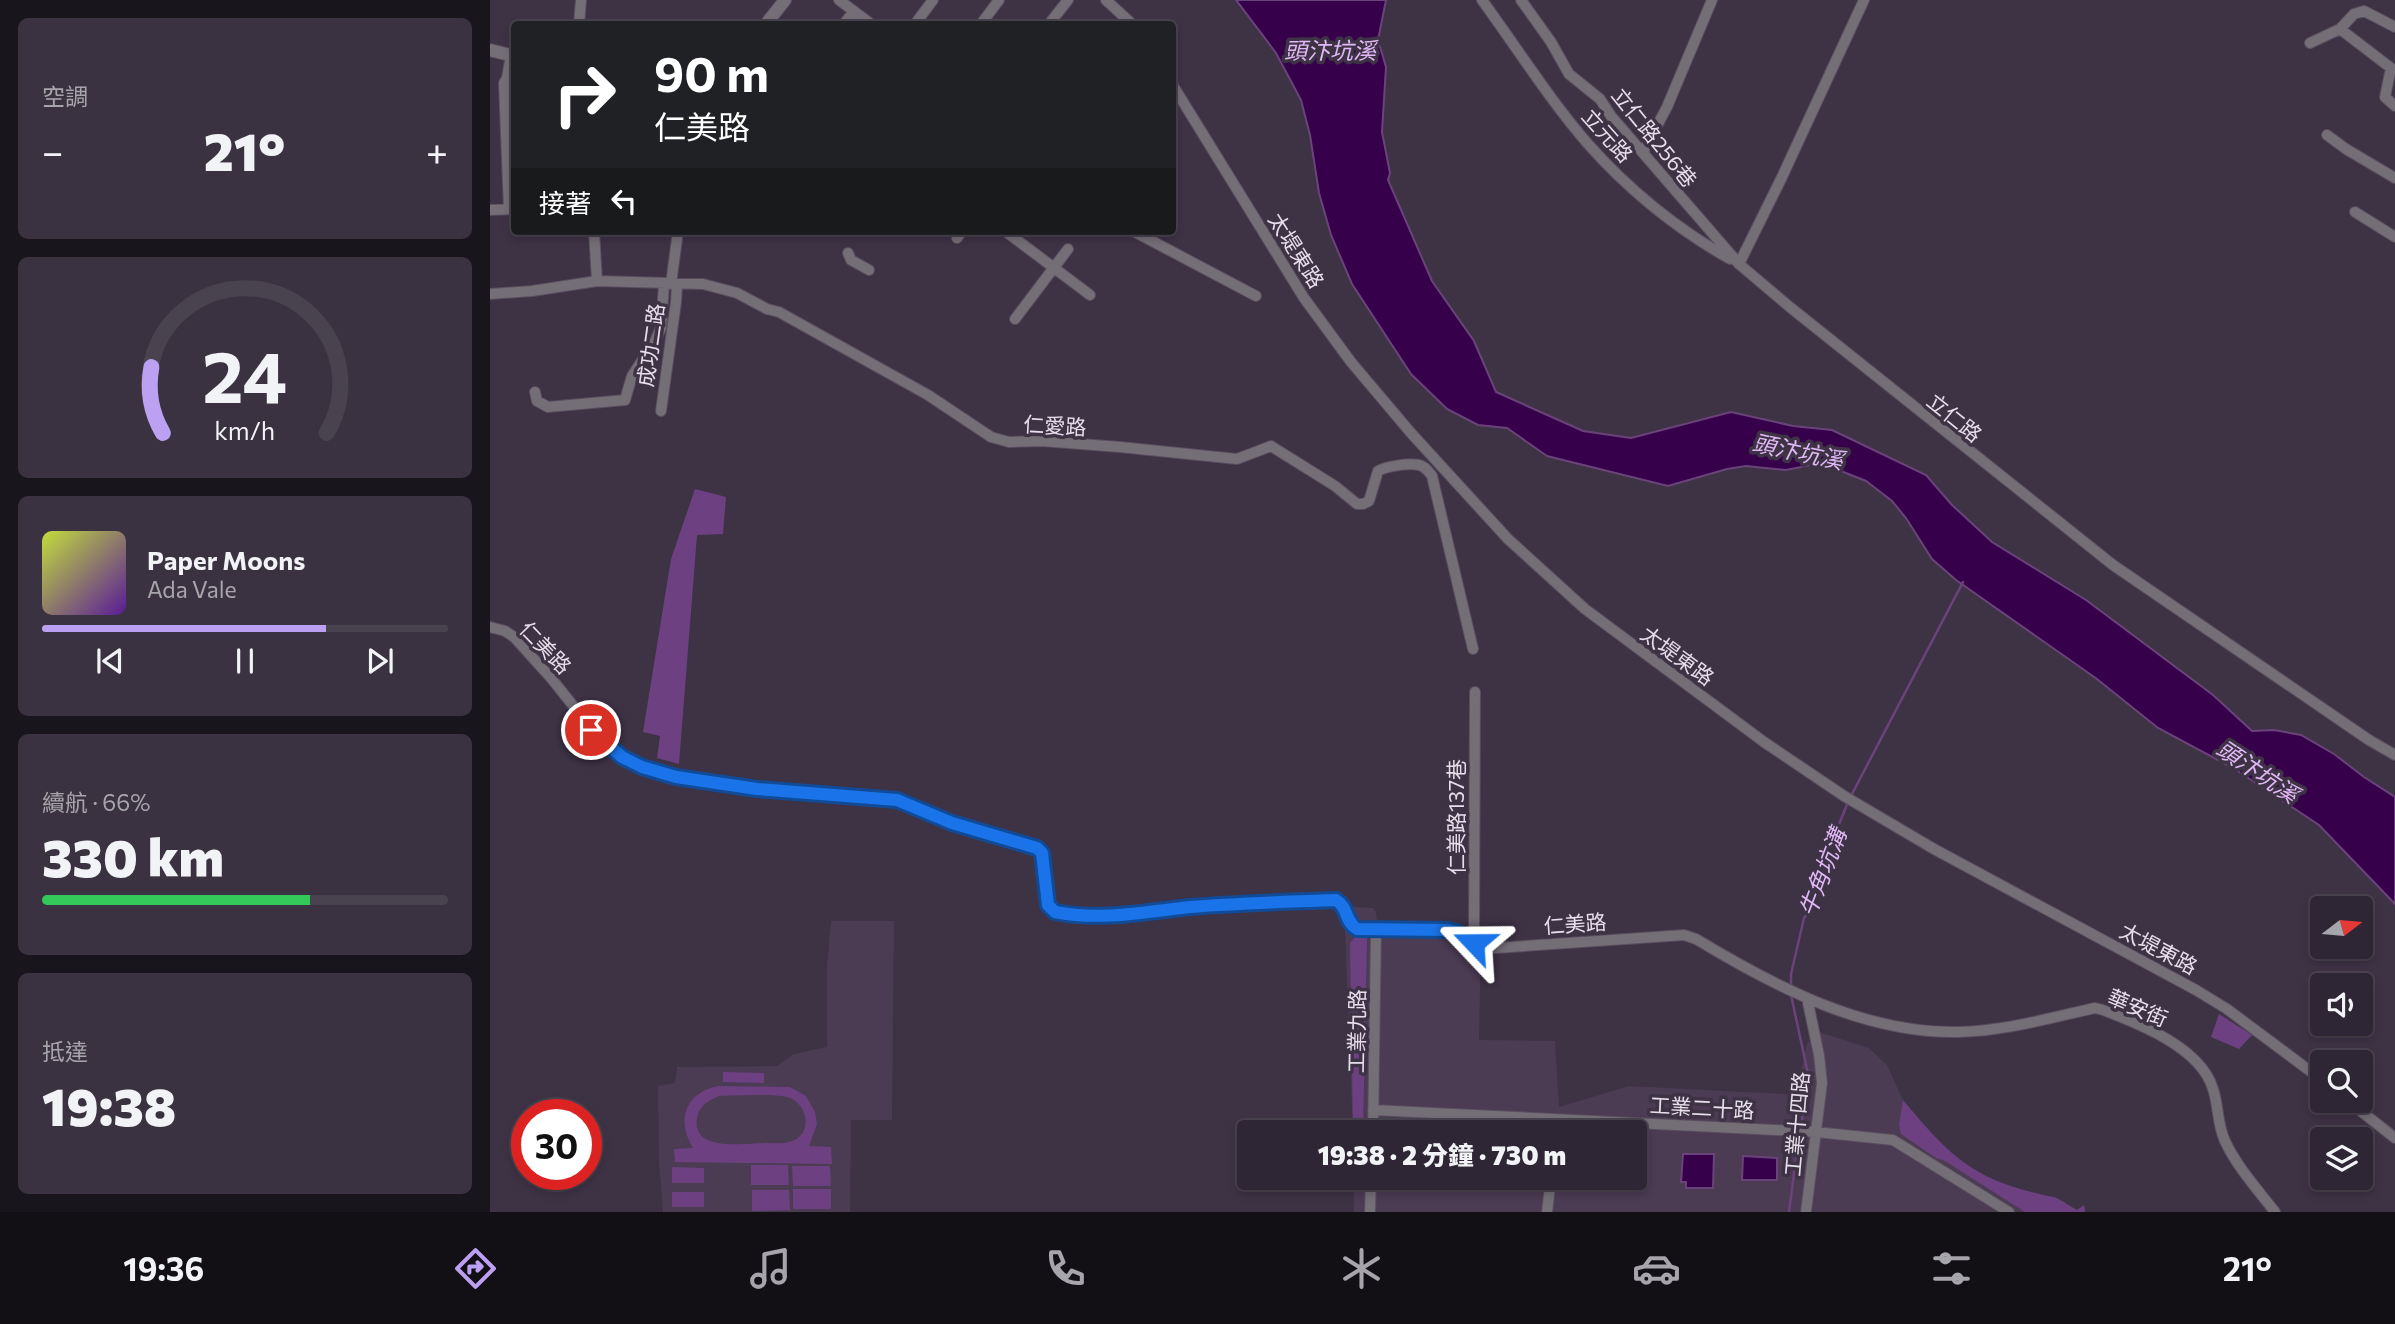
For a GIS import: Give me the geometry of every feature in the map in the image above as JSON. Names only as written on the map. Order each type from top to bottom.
[{"type":"street","points":[[579,21],[581,0]]},
{"type":"street","points":[[768,21],[785,0]]},
{"type":"street","points":[[839,0],[868,21]]},
{"type":"street","points":[[983,21],[999,0]]},
{"type":"street","points":[[1051,21],[1068,0]]},
{"type":"street","points":[[1107,0],[1124,21]]},
{"type":"street","name":"立元路","points":[[1482,0],[1568,120],[1608,165],[1656,208],[1695,237],[1739,264]]},
{"type":"street","name":"立仁路256巷","points":[[1521,0],[1551,42],[1569,74],[1600,99],[1678,196],[1739,264]]},
{"type":"street","points":[[1643,152],[1667,107],[1712,0]]},
{"type":"street","points":[[1739,264],[1864,0]]},
{"type":"street","points":[[917,21],[931,1]]},
{"type":"street","points":[[846,21],[854,11]]},
{"type":"street","points":[[2310,43],[2340,29],[2354,14],[2364,11],[2395,27]]},
{"type":"street","points":[[2340,29],[2391,68],[2385,97],[2395,106]]},
{"type":"street","points":[[490,50],[511,55]]},
{"type":"street","points":[[511,64],[504,83],[511,193]]},
{"type":"street","name":"太堤東路","points":[[1176,90],[1304,298],[1351,362],[1467,495],[1515,545],[1585,609],[1764,742],[1844,796],[1934,849],[2196,990],[2227,1009],[2310,1071]]},
{"type":"street","points":[[2327,135],[2395,178]]},
{"type":"street","points":[[490,210],[511,209]]},
{"type":"street","points":[[2355,212],[2395,237]]},
{"type":"street","points":[[594,235],[597,281]]},
{"type":"street","name":"成功二路","points":[[535,391],[537,401],[548,407],[625,400],[632,376],[661,328],[677,235]]},
{"type":"street","points":[[1010,235],[1090,295]]},
{"type":"street","points":[[1141,235],[1256,296]]},
{"type":"street","points":[[1015,319],[1068,249]]},
{"type":"street","points":[[848,253],[851,260],[869,270]]},
{"type":"street","name":"立仁路","points":[[1739,264],[1912,407],[2112,565],[2395,755]]},
{"type":"street","name":"仁愛路","points":[[490,294],[550,289],[597,281],[703,284],[737,293],[767,309],[779,312],[928,395],[991,437],[1009,442],[1120,447],[1237,459],[1271,446],[1335,486],[1357,505],[1369,500],[1378,471],[1384,467],[1419,465],[1427,469],[1432,476],[1473,649]]},
{"type":"street","name":"成功二路","points":[[660,411],[676,302],[670,284]]},
{"type":"street","name":"仁美路","points":[[490,627],[514,637],[579,712],[591,730],[617,754],[633,763],[676,777],[730,786],[897,800],[952,823],[1037,848],[1042,853],[1048,905],[1055,912],[1123,915],[1218,905],[1336,900],[1344,906],[1354,927],[1376,930],[1448,930],[1457,932],[1482,949],[1684,935],[1696,939],[1773,984],[1804,996]]},
{"type":"street","name":"仁美路137巷","points":[[1474,943],[1475,692]]},
{"type":"street","name":"工業九路","points":[[1373,1120],[1376,930]]},
{"type":"street","name":"工業十四路","points":[[1804,996],[1821,1069],[1806,1212]]},
{"type":"street","name":"華安街","points":[[1804,996],[1824,1006],[1908,1029],[1962,1032],[2023,1024],[2095,1008],[2156,1033],[2177,1046],[2207,1073],[2218,1111],[2217,1121],[2229,1150],[2275,1212]]},
{"type":"street","name":"工業二十路","points":[[1373,1110],[1557,1120]]},
{"type":"street","points":[[2363,1113],[2395,1139]]},
{"type":"street","name":"工業二十路","points":[[1647,1124],[1791,1130],[1893,1140],[2009,1212]]},
{"type":"street","points":[[1370,1212],[1371,1190]]},
{"type":"street","points":[[1547,1212],[1550,1190]]},
{"type":"shaded area","points":[[695,489],[726,497],[723,534],[697,535],[679,764],[657,758],[660,736],[643,732],[671,559]]},
{"type":"shaded area","points":[[1344,906],[1373,908],[1377,922],[1455,923],[1457,928],[1481,941],[1479,1040],[1555,1041],[1559,1107],[1629,1086],[1802,1095],[1800,1076],[1807,1044],[1819,1032],[1869,1048],[1887,1065],[1903,1100],[1935,1139],[1957,1159],[1988,1177],[2044,1196],[2055,1197],[2077,1210],[2084,1205],[2085,1212],[1354,1212],[1354,1190],[1647,1190],[1647,1120],[1353,1120]]},
{"type":"shaded area","points":[[831,921],[894,921],[892,1120],[851,1120],[850,1212],[663,1212],[658,1086],[675,1083],[677,1067],[777,1066],[794,1054],[827,1047],[827,966]]},
{"type":"shaded area","points":[[1357,935],[1366,935],[1363,1120],[1353,1120],[1350,943]]},
{"type":"shaded area","points":[[2219,1014],[2252,1035],[2239,1049],[2211,1037]]},
{"type":"shaded area","points":[[723,1072],[764,1073],[764,1083],[723,1082]]},
{"type":"shaded area","points":[[719,1086],[790,1087],[806,1096],[815,1112],[817,1124],[809,1146],[831,1147],[832,1164],[675,1162],[674,1149],[693,1148],[685,1128],[687,1109],[698,1094]],"holes":[[[766,1095],[790,1098],[801,1107],[806,1121],[805,1128],[797,1139],[784,1143],[722,1144],[711,1141],[703,1137],[697,1129],[697,1118],[702,1107],[719,1096]]]},
{"type":"shaded area","points":[[1903,1100],[1938,1140],[1978,1172],[2016,1188],[2056,1198],[2077,1210],[2084,1205],[2085,1212],[2025,1212],[1945,1161],[1936,1158],[1901,1134],[1899,1125]]},
{"type":"shaded area","points":[[751,1165],[788,1165],[789,1185],[751,1185]]},
{"type":"shaded area","points":[[792,1166],[830,1166],[831,1186],[793,1186]]},
{"type":"shaded area","points":[[672,1167],[704,1168],[704,1183],[672,1183]]},
{"type":"shaded area","points":[[793,1189],[831,1189],[831,1209],[793,1209]]},
{"type":"shaded area","points":[[752,1190],[789,1190],[790,1210],[752,1211]]},
{"type":"shaded area","points":[[672,1192],[704,1192],[704,1207],[672,1207]]},
{"type":"water","name":"頭汴坑溪","points":[[1236,0],[1386,0],[1378,40],[1386,67],[1382,132],[1390,173],[1388,180],[1432,281],[1474,341],[1496,392],[1583,431],[1631,438],[1731,412],[1793,426],[1832,430],[1926,475],[1952,505],[1992,542],[2086,600],[2213,695],[2252,731],[2274,730],[2301,735],[2334,754],[2395,797],[2395,904],[2319,825],[2233,768],[2158,728],[2097,679],[1956,580],[1932,559],[1892,501],[1866,481],[1821,463],[1786,470],[1746,466],[1668,486],[1547,456],[1507,428],[1478,425],[1447,409],[1411,374],[1352,284],[1331,235],[1319,193],[1310,135],[1301,100],[1276,53]]},
{"type":"water","points":[[1683,1154],[1714,1154],[1713,1188],[1686,1188],[1686,1182],[1681,1182]]},
{"type":"water","points":[[1743,1156],[1777,1158],[1777,1180],[1742,1180]]},
{"type":"waterway","name":"牛角坑溝","points":[[1851,796],[1963,582]]},
{"type":"waterway","name":"牛角坑溝","points":[[1791,985],[1804,918],[1809,911],[1848,802]]},
{"type":"waterway","name":"牛角坑溝","points":[[1791,995],[1810,1083],[1800,1129]]},
{"type":"waterway","name":"牛角坑溝","points":[[1789,1212],[1799,1135]]},
{"type":"route","points":[[591,730],[622,757],[642,767],[676,777],[757,789],[897,800],[952,823],[1037,848],[1042,853],[1048,905],[1051,910],[1063,914],[1123,915],[1218,905],[1336,900],[1344,906],[1350,922],[1357,929],[1448,930],[1457,932],[1474,943]]}]
